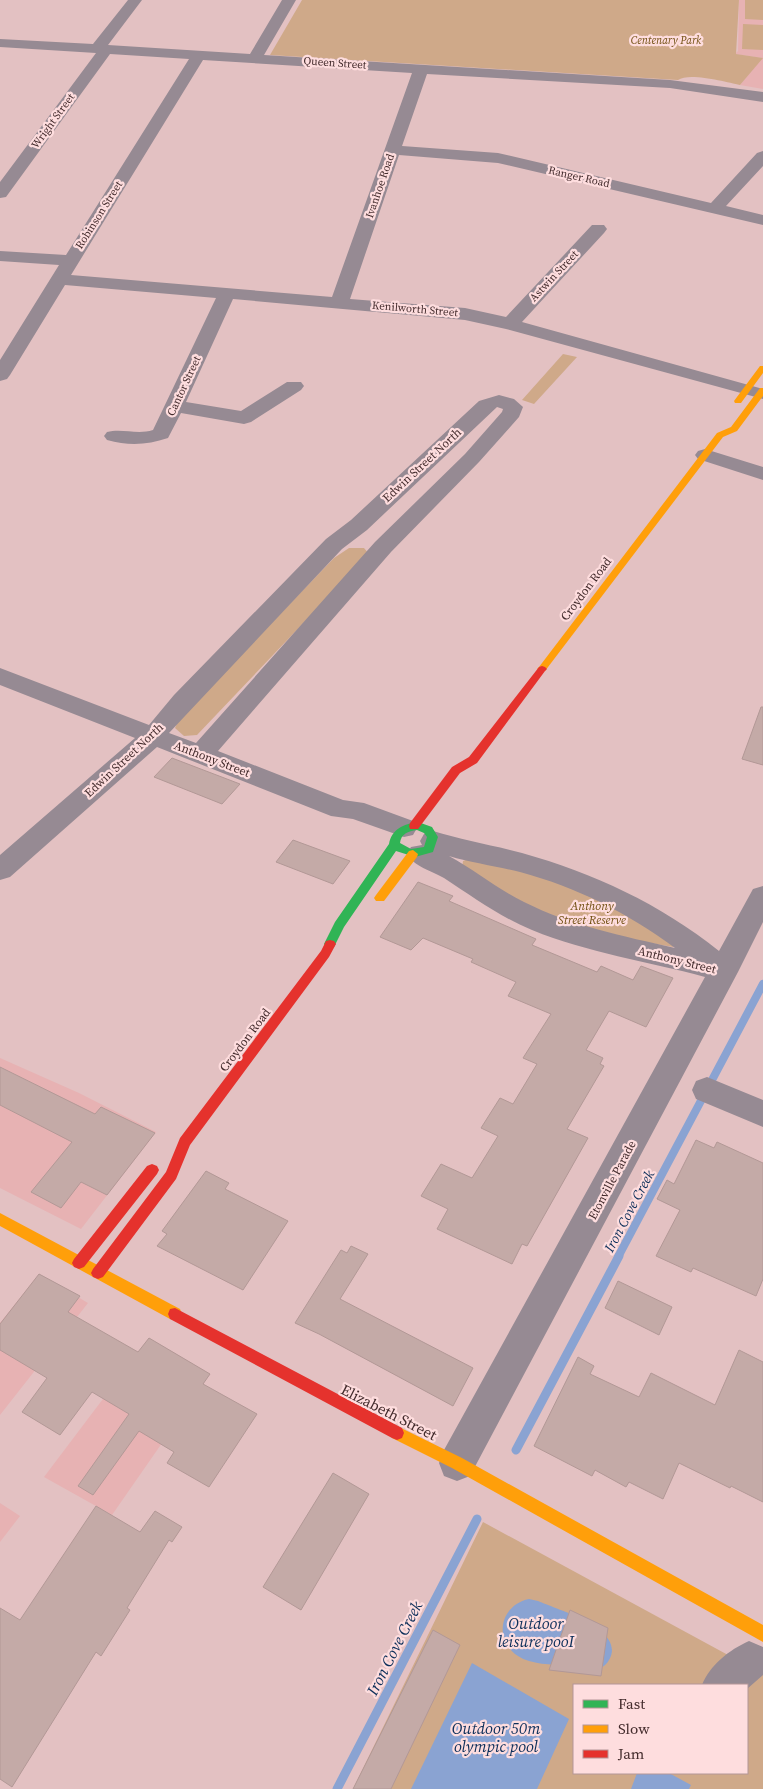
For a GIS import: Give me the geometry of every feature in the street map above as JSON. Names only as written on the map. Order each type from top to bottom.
[{"type":"street","name":"Wright Street","points":[[0,193],[135,0]]},
{"type":"street","points":[[255,58],[289,0]]},
{"type":"street","name":"Queen Street","points":[[0,42],[670,84],[715,89],[763,98]]},
{"type":"street","name":"Robinson Street","points":[[0,376],[199,55]]},
{"type":"street","name":"Ivanhoe Road","points":[[339,304],[421,69]]},
{"type":"street","name":"Queen Street","points":[[670,84],[691,83],[763,93]]},
{"type":"street","name":"Ranger Road","points":[[393,150],[498,158],[763,220]]},
{"type":"street","points":[[715,208],[763,156]]},
{"type":"street","name":"Astwin Street","points":[[510,324],[598,229]]},
{"type":"street","points":[[0,256],[66,269]]},
{"type":"street","points":[[0,263],[66,269]]},
{"type":"street","name":"Kenilworth Street","points":[[66,269],[226,294],[339,304],[400,307],[465,314],[510,324],[756,391]]},
{"type":"street","name":"Cantor Street","points":[[114,436],[145,439],[161,434],[226,294]]},
{"type":"street","name":"Croydon Road","points":[[374,906],[456,770],[473,760],[704,455],[720,435],[734,428],[756,391],[763,368]]},
{"type":"street","points":[[174,406],[244,418],[294,386]]},
{"type":"street","name":"Croydon Road","points":[[720,435],[721,425],[730,413],[756,391]]},
{"type":"street","name":"Edwin Street North","points":[[0,870],[152,737],[183,701],[334,544],[359,525],[486,405],[494,401],[510,404],[513,407],[512,413],[472,458],[383,547],[201,754]]},
{"type":"street","points":[[704,455],[763,474]]},
{"type":"street","name":"Anthony Street","points":[[0,676],[340,809],[349,818],[378,830],[416,838],[461,851],[519,862],[561,875],[618,897],[685,938],[724,972]]},
{"type":"street","points":[[473,760],[473,774]]},
{"type":"street","name":"Croydon Road","points":[[79,1263],[152,1169],[185,1142],[326,954],[339,925],[416,838]]},
{"type":"street","name":"Anthony Street","points":[[416,838],[448,866],[496,900],[544,923],[613,944],[688,960],[724,972]]},
{"type":"street","name":"Etonville Parade","points":[[457,1463],[724,972],[763,896]]},
{"type":"street","name":"Croydon Road","points":[[326,954],[348,936]]},
{"type":"street","points":[[707,1090],[763,1114]]},
{"type":"street","name":"Croydon Road","points":[[98,1273],[171,1175],[185,1142]]},
{"type":"street","name":"Elizabeth Street","points":[[0,1219],[317,1392],[457,1463],[745,1660]]},
{"type":"shaded area","points":[[739,0],[763,0],[763,89],[740,85],[762,58],[735,54],[738,51]]},
{"type":"shaded area","points":[[0,1058],[79,1093],[156,1132],[81,1229],[0,1188]]},
{"type":"shaded area","points":[[39,1274],[88,1303],[0,1415],[0,1323]]},
{"type":"shaded area","points":[[149,1338],[210,1374],[112,1515],[44,1477]]},
{"type":"shaded area","points":[[0,1503],[20,1516],[0,1542]]},
{"type":"green space","name":"Centenary Park","points":[[302,0],[739,0],[736,54],[763,58],[740,85],[699,77],[678,80],[270,55]]},
{"type":"green space","points":[[745,0],[763,0],[763,20],[745,19]]},
{"type":"green space","points":[[743,24],[763,25],[763,50],[742,49]]},
{"type":"green space","points":[[563,354],[577,357],[534,404],[522,400]]},
{"type":"green space","points":[[349,548],[364,548],[369,554],[197,735],[184,736],[175,728],[179,719],[334,558]]},
{"type":"green space","name":"Anthony Street Reserve","points":[[471,858],[541,874],[612,901],[675,941],[673,947],[590,932],[512,900],[462,868],[463,861]]},
{"type":"green space","points":[[483,1522],[763,1674],[763,1789],[353,1789]]},
{"type":"water","name":"Outdoor leisure pooI","points":[[529,1599],[574,1615],[600,1630],[608,1639],[612,1649],[609,1660],[605,1665],[596,1669],[584,1669],[535,1663],[518,1656],[505,1641],[503,1624],[506,1615],[512,1608]]},
{"type":"water","name":"Outdoor 50m olympic pool","points":[[472,1663],[569,1719],[537,1789],[411,1789]]},
{"type":"water","points":[[637,1774],[671,1774],[691,1785],[689,1789],[631,1789]]},
{"type":"building","points":[[761,707],[763,707],[763,765],[742,759]]},
{"type":"building","points":[[172,758],[240,784],[222,804],[154,777]]},
{"type":"building","points":[[293,840],[350,861],[333,884],[276,862]]},
{"type":"building","points":[[418,882],[453,896],[449,901],[536,939],[532,945],[597,972],[601,966],[633,980],[641,966],[673,978],[646,1027],[609,1011],[586,1050],[603,1058],[600,1064],[604,1066],[567,1129],[588,1138],[527,1246],[522,1244],[512,1264],[437,1229],[448,1209],[421,1196],[441,1164],[472,1178],[498,1136],[481,1128],[500,1098],[513,1104],[537,1064],[523,1058],[551,1014],[508,996],[516,982],[471,962],[473,959],[423,938],[411,950],[380,937]]},
{"type":"building","points":[[0,1067],[95,1114],[101,1107],[155,1133],[107,1195],[81,1182],[61,1208],[31,1192],[72,1142],[0,1105]]},
{"type":"building","points":[[696,1140],[714,1148],[717,1142],[763,1163],[763,1279],[756,1296],[693,1268],[691,1272],[656,1256],[680,1210],[657,1199],[667,1180],[674,1184]]},
{"type":"building","points":[[206,1171],[229,1183],[225,1189],[288,1221],[243,1290],[157,1246],[167,1234],[162,1231]]},
{"type":"building","points":[[351,1246],[368,1254],[340,1299],[473,1368],[453,1406],[295,1323],[341,1250],[347,1253]]},
{"type":"building","points":[[39,1274],[80,1296],[68,1312],[138,1352],[149,1338],[210,1374],[203,1384],[257,1414],[209,1487],[167,1463],[174,1452],[139,1431],[93,1495],[78,1486],[129,1414],[92,1392],[60,1435],[22,1412],[47,1378],[0,1350],[0,1324]]},
{"type":"building","points":[[618,1281],[672,1307],[659,1335],[605,1308]]},
{"type":"building","points":[[739,1350],[763,1362],[763,1502],[679,1463],[663,1499],[629,1482],[626,1487],[595,1470],[592,1476],[534,1446],[578,1357],[594,1366],[590,1374],[639,1397],[651,1373],[715,1405]]},
{"type":"building","points":[[333,1473],[369,1494],[301,1610],[263,1587]]},
{"type":"building","points":[[96,1506],[140,1532],[155,1511],[182,1527],[172,1542],[169,1540],[127,1608],[130,1610],[101,1656],[96,1652],[12,1787],[0,1779],[0,1608],[20,1620]]},
{"type":"building","points":[[570,1610],[608,1628],[601,1676],[549,1670]]},
{"type":"building","points":[[433,1630],[460,1645],[391,1789],[353,1789]]},
{"type":"waterway","name":"Iron Cove Creek","points":[[618,1257],[763,984]]},
{"type":"waterway","name":"Iron Cove Creek","points":[[516,1450],[619,1256]]},
{"type":"waterway","name":"Iron Cove Creek","points":[[337,1789],[477,1519]]},
{"type":"traffic: fast","points":[[418,826],[428,830],[433,837],[429,849],[411,853],[394,845],[396,836],[399,833],[409,827],[418,826]]},
{"type":"traffic: fast","points":[[330,944],[339,925],[394,845]]},
{"type":"traffic: slow","points":[[738,401],[763,368]]},
{"type":"traffic: slow","points":[[542,669],[720,435],[734,429],[763,390]]},
{"type":"traffic: slow","points":[[380,898],[413,854]]},
{"type":"traffic: slow","points":[[0,1219],[175,1314]]},
{"type":"traffic: slow","points":[[397,1433],[457,1463],[763,1634]]},
{"type":"traffic: jam","points":[[414,826],[456,770],[473,760],[542,669]]},
{"type":"traffic: jam","points":[[98,1273],[171,1175],[185,1142],[325,954],[330,944]]},
{"type":"traffic: jam","points":[[79,1263],[152,1170]]},
{"type":"traffic: jam","points":[[175,1314],[397,1433]]}]
